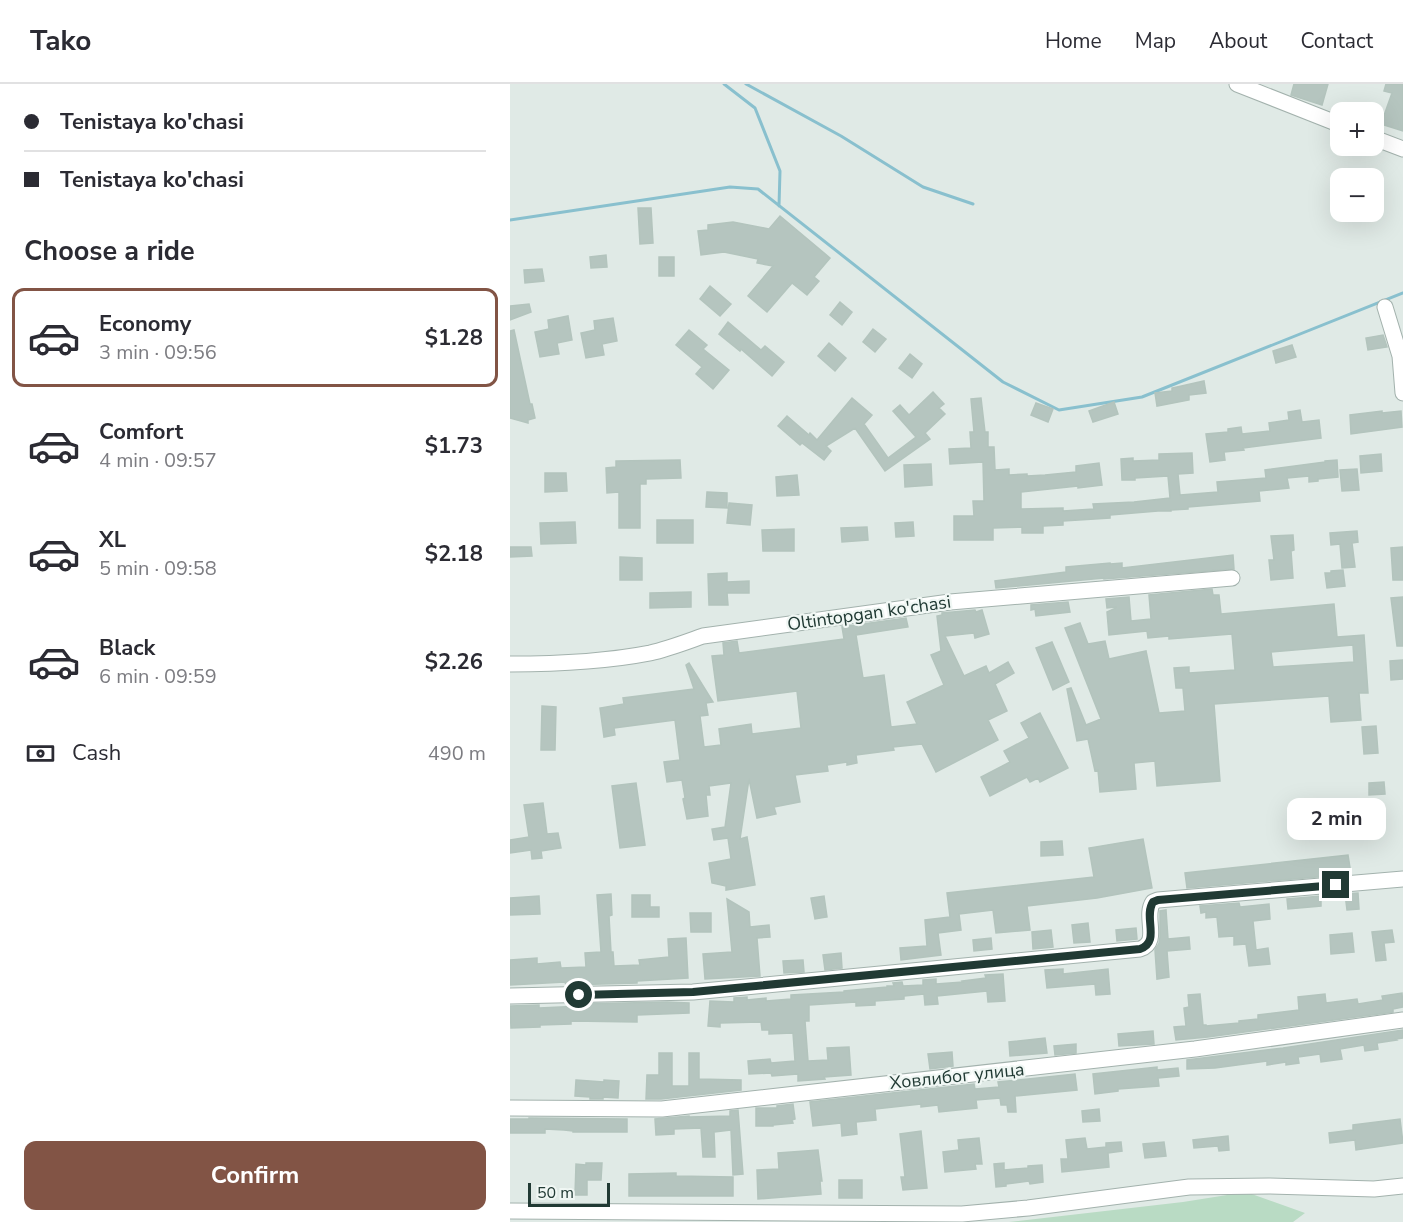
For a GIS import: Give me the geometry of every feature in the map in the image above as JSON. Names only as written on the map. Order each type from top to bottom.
[{"type":"street","points":[[1237,84],[1330,121]]},
{"type":"street","points":[[1384,142],[1403,149]]},
{"type":"street","points":[[1385,307],[1400,356],[1403,393]]},
{"type":"street","name":"Oltintopgan ko'chasi","points":[[510,664],[598,661],[649,653],[703,636],[950,602],[1232,578]]},
{"type":"street","points":[[510,996],[693,992],[1140,949],[1147,947],[1150,942],[1149,910],[1153,902],[1158,900],[1403,879]]},
{"type":"street","name":"Ховлибог улица","points":[[510,1108],[662,1110],[1195,1049],[1403,1020]]},
{"type":"street","points":[[510,1211],[962,1214],[1028,1208],[1189,1187],[1269,1186],[1374,1189],[1403,1186]]},
{"type":"green space","points":[[1246,1192],[1305,1213],[1293,1222],[1009,1222],[1183,1202]]},
{"type":"building","points":[[1294,84],[1328,84],[1322,105],[1291,95]]},
{"type":"building","points":[[1386,84],[1403,84],[1403,131],[1384,125],[1384,116],[1392,93],[1384,91]]},
{"type":"building","points":[[638,208],[651,208],[653,243],[640,244]]},
{"type":"building","points":[[780,216],[830,258],[814,277],[819,281],[807,295],[792,283],[767,312],[748,296],[773,266],[757,263],[758,259],[724,252],[701,255],[698,231],[708,230],[708,225],[733,222],[769,229]]},
{"type":"building","points":[[606,255],[607,267],[591,268],[590,257]]},
{"type":"building","points":[[659,257],[674,257],[674,276],[659,276]]},
{"type":"building","points":[[542,269],[544,281],[525,283],[524,270]]},
{"type":"building","points":[[710,286],[731,304],[720,316],[700,299]]},
{"type":"building","points":[[840,302],[852,312],[842,325],[830,315]]},
{"type":"building","points":[[529,304],[531,312],[510,320],[510,306]]},
{"type":"building","points":[[568,316],[572,340],[557,343],[559,354],[540,357],[535,332],[549,329],[548,320]]},
{"type":"building","points":[[613,318],[617,341],[602,344],[604,355],[586,358],[581,333],[595,330],[594,321]]},
{"type":"building","points":[[728,322],[761,350],[765,346],[784,362],[772,376],[741,349],[740,351],[719,334]]},
{"type":"building","points":[[873,329],[886,339],[875,352],[863,342]]},
{"type":"building","points":[[514,330],[535,418],[528,420],[528,423],[510,418],[510,331]]},
{"type":"building","points":[[689,330],[707,345],[703,349],[729,370],[713,389],[696,374],[702,367],[676,345]]},
{"type":"building","points":[[1383,335],[1387,347],[1368,350],[1366,338]]},
{"type":"building","points":[[829,343],[846,358],[835,371],[818,356]]},
{"type":"building","points":[[1292,345],[1296,357],[1276,363],[1273,351]]},
{"type":"building","points":[[910,354],[922,364],[912,378],[899,368]]},
{"type":"building","points":[[1204,381],[1206,393],[1189,395],[1189,400],[1157,406],[1155,393],[1172,391],[1172,388]]},
{"type":"building","points":[[933,392],[944,404],[939,408],[945,414],[925,433],[930,439],[885,471],[855,428],[826,446],[831,451],[824,460],[802,443],[800,445],[778,426],[787,416],[817,440],[852,398],[872,415],[864,424],[888,458],[916,437],[893,411],[900,405],[909,415]]},
{"type":"building","points":[[981,398],[985,432],[988,432],[988,447],[994,447],[995,470],[1009,469],[1009,475],[1045,475],[1076,472],[1076,466],[1099,463],[1102,485],[1021,492],[1021,509],[1063,508],[1063,511],[1094,509],[1093,504],[1170,498],[1168,476],[1122,480],[1121,459],[1159,460],[1159,454],[1192,453],[1193,473],[1178,474],[1180,495],[1218,492],[1217,482],[1266,478],[1265,470],[1325,461],[1337,460],[1338,477],[1309,482],[1309,476],[1287,478],[1289,488],[1259,491],[1260,501],[1063,521],[1063,525],[1043,526],[1043,533],[1022,533],[1022,527],[993,528],[993,540],[954,540],[954,516],[974,516],[973,501],[984,501],[983,462],[950,464],[949,449],[971,448],[970,432],[974,432],[971,399]]},
{"type":"building","points":[[1114,402],[1118,414],[1093,422],[1089,411]]},
{"type":"building","points":[[1036,403],[1053,409],[1048,422],[1031,415]]},
{"type":"building","points":[[1300,410],[1302,422],[1319,420],[1321,438],[1224,452],[1225,460],[1210,462],[1206,434],[1228,432],[1228,429],[1241,427],[1242,434],[1270,431],[1269,423],[1289,420],[1288,412]]},
{"type":"building","points":[[1382,411],[1382,413],[1401,411],[1402,427],[1351,434],[1350,415]]},
{"type":"building","points":[[1381,454],[1382,471],[1361,473],[1360,456]]},
{"type":"building","points":[[680,460],[681,478],[646,479],[646,484],[640,484],[640,528],[619,528],[619,492],[607,493],[606,468],[616,467],[616,461]]},
{"type":"building","points":[[931,464],[932,485],[905,487],[904,465]]},
{"type":"building","points":[[1357,469],[1359,490],[1342,491],[1340,470]]},
{"type":"building","points":[[545,473],[566,473],[567,491],[545,492]]},
{"type":"building","points":[[797,475],[799,495],[777,496],[776,477]]},
{"type":"building","points":[[707,492],[727,493],[727,508],[706,507]]},
{"type":"building","points":[[729,503],[752,505],[750,525],[727,523]]},
{"type":"building","points":[[657,520],[693,520],[693,543],[657,543]]},
{"type":"building","points":[[575,522],[576,543],[541,544],[540,523]]},
{"type":"building","points":[[913,522],[914,536],[896,537],[895,523]]},
{"type":"building","points":[[867,527],[868,540],[842,542],[841,528]]},
{"type":"building","points":[[794,529],[794,551],[763,551],[762,530]]},
{"type":"building","points":[[1357,531],[1358,542],[1352,543],[1355,567],[1342,568],[1340,544],[1331,545],[1330,533]]},
{"type":"building","points":[[1293,535],[1294,550],[1291,551],[1293,578],[1271,580],[1269,560],[1274,560],[1271,536]]},
{"type":"building","points":[[510,547],[531,547],[532,556],[510,557]]},
{"type":"building","points":[[1403,547],[1403,580],[1393,580],[1391,548]]},
{"type":"building","points":[[1233,555],[1234,569],[996,588],[995,581],[1066,572],[1066,567],[1122,563],[1122,568]]},
{"type":"building","points":[[620,557],[642,558],[642,580],[620,580]]},
{"type":"building","points":[[1343,570],[1345,586],[1327,588],[1325,573]]},
{"type":"building","points":[[727,573],[727,582],[749,581],[749,593],[727,593],[728,605],[709,605],[708,574]]},
{"type":"building","points":[[1212,589],[1213,595],[1219,595],[1221,614],[1334,604],[1337,637],[1364,635],[1368,693],[1359,693],[1361,720],[1331,722],[1329,696],[1214,704],[1220,781],[1157,786],[1155,761],[1134,763],[1136,789],[1100,792],[1098,770],[1095,771],[1088,739],[1077,741],[1067,689],[1071,688],[1086,725],[1101,719],[1065,628],[1080,623],[1088,644],[1105,641],[1109,659],[1146,651],[1159,713],[1185,711],[1183,688],[1176,688],[1174,668],[1189,667],[1189,673],[1235,670],[1232,634],[1169,639],[1169,636],[1148,638],[1147,631],[1109,635],[1107,612],[1116,607],[1107,608],[1106,599],[1129,597],[1131,621],[1151,619],[1149,595]],"holes":[[[1353,645],[1354,662],[1273,667],[1271,652]]]},
{"type":"building","points":[[691,592],[691,607],[650,608],[650,593]]},
{"type":"building","points":[[1403,597],[1403,646],[1397,646],[1391,598]]},
{"type":"building","points":[[1068,602],[1070,612],[1036,616],[1035,609],[1031,610],[1031,605]]},
{"type":"building","points":[[975,610],[976,612],[982,610],[989,634],[975,638],[974,633],[945,636],[964,676],[986,666],[989,673],[1008,662],[1014,673],[995,684],[1007,711],[988,720],[998,740],[936,772],[922,744],[893,747],[894,750],[856,755],[857,763],[827,765],[828,771],[795,775],[800,802],[774,807],[776,814],[757,818],[749,779],[740,839],[747,837],[755,885],[726,890],[726,886],[712,883],[709,863],[731,859],[728,838],[714,840],[712,829],[725,827],[731,783],[709,786],[710,795],[706,795],[708,816],[687,819],[682,780],[667,782],[664,762],[680,760],[675,720],[614,728],[615,735],[604,737],[600,708],[624,704],[623,698],[694,689],[686,665],[689,663],[713,702],[706,703],[708,715],[700,716],[704,747],[721,745],[719,729],[751,724],[752,734],[801,728],[797,691],[718,701],[712,656],[724,655],[723,643],[737,641],[739,653],[844,639],[842,627],[906,618],[908,627],[856,635],[863,678],[884,675],[891,727],[917,724],[907,702],[944,685],[931,655],[941,651],[937,616],[942,613]]},
{"type":"building","points":[[1052,642],[1069,682],[1053,690],[1036,648]]},
{"type":"building","points":[[1403,660],[1403,679],[1391,680],[1390,661]]},
{"type":"building","points":[[542,706],[556,707],[555,750],[541,750]]},
{"type":"building","points":[[1040,713],[1068,768],[1040,782],[1038,778],[1030,782],[1027,777],[990,796],[981,777],[1010,762],[1004,751],[1029,738],[1021,723]]},
{"type":"building","points":[[1376,726],[1378,753],[1364,754],[1362,727]]},
{"type":"building","points":[[1384,782],[1385,794],[1369,795],[1369,783]]},
{"type":"building","points":[[636,783],[645,845],[620,848],[612,786]]},
{"type":"building","points":[[543,803],[547,834],[558,833],[561,848],[541,851],[542,858],[532,859],[531,850],[510,853],[510,840],[529,837],[524,805]]},
{"type":"building","points":[[1143,839],[1152,888],[1097,898],[1027,906],[1030,930],[996,933],[993,910],[959,914],[961,930],[938,933],[941,955],[901,960],[900,948],[927,946],[925,920],[950,917],[947,893],[1094,877],[1089,848]]},
{"type":"building","points":[[1062,841],[1063,855],[1041,856],[1041,842]]},
{"type":"building","points":[[1348,855],[1351,874],[1187,888],[1185,873]]},
{"type":"building","points":[[1358,893],[1359,909],[1347,910],[1345,894]]},
{"type":"building","points":[[611,894],[612,915],[609,916],[614,966],[640,965],[639,960],[669,957],[668,939],[686,938],[688,978],[637,981],[637,983],[566,985],[565,982],[510,985],[510,960],[537,958],[537,964],[560,962],[561,968],[586,967],[585,953],[601,952],[597,895]]},
{"type":"building","points":[[632,895],[650,895],[650,907],[659,907],[659,917],[632,917]]},
{"type":"building","points":[[539,896],[540,914],[510,915],[510,898]]},
{"type":"building","points":[[824,896],[827,917],[815,919],[811,898]]},
{"type":"building","points":[[1321,896],[1321,906],[1288,909],[1287,899]]},
{"type":"building","points":[[727,899],[749,912],[750,927],[769,925],[770,937],[757,938],[760,976],[705,979],[703,954],[732,952]]},
{"type":"building","points":[[1239,903],[1240,907],[1269,904],[1270,919],[1253,921],[1256,950],[1268,948],[1270,964],[1249,966],[1246,944],[1234,945],[1234,936],[1219,937],[1217,917],[1206,918],[1206,912],[1201,913],[1200,906]]},
{"type":"building","points":[[1166,910],[1168,939],[1189,937],[1190,949],[1167,951],[1169,977],[1157,979],[1155,950],[1160,937],[1160,911]]},
{"type":"building","points":[[690,913],[711,913],[711,932],[691,932]]},
{"type":"building","points":[[1088,923],[1090,942],[1074,943],[1072,925]]},
{"type":"building","points":[[1136,928],[1137,939],[1117,941],[1116,930]]},
{"type":"building","points":[[1051,930],[1053,947],[1033,949],[1032,932]]},
{"type":"building","points":[[1392,930],[1394,942],[1384,943],[1386,960],[1376,961],[1372,932]]},
{"type":"building","points":[[1352,933],[1354,952],[1331,954],[1330,935]]},
{"type":"building","points":[[991,938],[992,949],[974,951],[973,940]]},
{"type":"building","points":[[841,953],[842,968],[825,970],[823,955]]},
{"type":"building","points":[[803,960],[804,972],[784,973],[783,961]]},
{"type":"building","points":[[1063,969],[1063,974],[1108,969],[1110,994],[1096,995],[1095,984],[1047,988],[1045,970]]},
{"type":"building","points":[[1003,974],[1005,1001],[988,1002],[987,991],[937,996],[938,1004],[925,1005],[924,994],[904,996],[904,999],[875,1001],[875,1005],[856,1006],[856,1002],[809,1005],[809,1021],[805,1021],[808,1061],[828,1060],[827,1048],[849,1047],[851,1075],[798,1081],[798,1074],[772,1076],[771,1073],[749,1074],[748,1061],[770,1059],[771,1063],[795,1061],[793,1033],[769,1034],[769,1030],[762,1030],[761,1022],[720,1023],[720,1027],[708,1026],[710,1001],[734,1002],[734,998],[747,997],[747,1000],[766,998],[766,1001],[791,999],[791,995],[887,987],[894,986],[893,983],[902,982],[903,986],[923,985],[923,980],[936,979],[936,984],[963,982],[986,978],[985,975]]},
{"type":"building","points":[[1402,993],[1403,1007],[1393,1009],[1393,1012],[1176,1040],[1174,1027],[1186,1026],[1184,1008],[1189,1007],[1188,995],[1200,994],[1203,1025],[1206,1026],[1239,1023],[1239,1021],[1258,1019],[1258,1015],[1299,1010],[1298,997],[1325,994],[1326,1003],[1357,999],[1358,1004],[1383,1000],[1382,996]]},
{"type":"building","points":[[689,1003],[689,1013],[637,1015],[637,1022],[571,1021],[571,1024],[511,1028],[510,1006],[539,1005],[539,1008],[582,1006],[582,1004]]},
{"type":"building","points":[[1403,1030],[1403,1038],[1377,1043],[1378,1049],[1365,1051],[1364,1045],[1340,1049],[1342,1059],[1321,1062],[1320,1054],[1298,1057],[1299,1063],[1286,1065],[1286,1062],[1267,1065],[1267,1061],[1187,1069],[1187,1060]]},
{"type":"building","points":[[1153,1031],[1154,1044],[1119,1046],[1118,1034]]},
{"type":"building","points":[[1045,1038],[1047,1053],[1010,1056],[1009,1042]]},
{"type":"building","points":[[1076,1044],[1076,1053],[1055,1055],[1054,1046]]},
{"type":"building","points":[[952,1052],[953,1066],[930,1069],[928,1054]]},
{"type":"building","points":[[659,1053],[672,1053],[672,1086],[689,1086],[689,1053],[699,1053],[699,1079],[741,1080],[741,1090],[646,1099],[647,1075],[659,1075]]},
{"type":"building","points":[[1157,1067],[1157,1070],[1178,1068],[1179,1076],[1158,1078],[1159,1086],[1118,1089],[1118,1091],[1095,1094],[1093,1074]]},
{"type":"building","points":[[1075,1074],[1077,1090],[1015,1096],[1016,1112],[1008,1112],[1007,1105],[1001,1105],[1000,1098],[976,1100],[977,1108],[939,1112],[938,1105],[921,1107],[921,1104],[875,1109],[876,1120],[856,1122],[857,1134],[842,1136],[841,1123],[813,1126],[810,1102],[974,1084],[975,1089],[999,1087],[998,1082]]},
{"type":"building","points":[[576,1080],[619,1081],[618,1098],[590,1099],[590,1097],[575,1096]]},
{"type":"building","points":[[793,1104],[795,1119],[792,1120],[793,1123],[756,1126],[756,1108],[777,1108],[777,1106]]},
{"type":"building","points":[[1099,1109],[1100,1121],[1083,1122],[1082,1111]]},
{"type":"building","points":[[738,1110],[743,1174],[733,1175],[731,1130],[714,1132],[715,1157],[703,1157],[701,1128],[674,1129],[674,1134],[656,1135],[655,1119],[730,1116],[730,1111]]},
{"type":"building","points":[[510,1119],[627,1119],[627,1132],[573,1132],[545,1129],[545,1133],[510,1133]]},
{"type":"building","points":[[1400,1119],[1403,1143],[1356,1150],[1355,1140],[1330,1143],[1329,1133],[1353,1130],[1353,1125]]},
{"type":"building","points":[[921,1131],[927,1188],[903,1190],[901,1177],[905,1177],[900,1134]]},
{"type":"building","points":[[1228,1136],[1229,1150],[1219,1151],[1218,1146],[1194,1148],[1193,1140]]},
{"type":"building","points":[[979,1138],[982,1164],[975,1164],[976,1169],[945,1172],[943,1152],[959,1150],[958,1140]]},
{"type":"building","points":[[1085,1138],[1087,1149],[1106,1147],[1106,1143],[1121,1142],[1122,1151],[1108,1153],[1109,1167],[1062,1172],[1061,1159],[1068,1159],[1066,1140]]},
{"type":"building","points":[[1164,1142],[1166,1156],[1145,1158],[1143,1144]]},
{"type":"building","points":[[818,1150],[822,1181],[820,1181],[821,1194],[758,1199],[757,1170],[779,1169],[778,1153]]},
{"type":"building","points":[[586,1163],[602,1163],[601,1180],[587,1180],[587,1195],[575,1195],[576,1164],[586,1165]]},
{"type":"building","points":[[1004,1163],[1004,1170],[1042,1165],[1043,1182],[1030,1184],[1029,1181],[996,1187],[994,1164]]},
{"type":"building","points":[[676,1173],[676,1176],[733,1177],[733,1196],[629,1196],[629,1174]]},
{"type":"building","points":[[839,1180],[862,1180],[862,1198],[839,1198]]},
{"type":"waterway","points":[[724,84],[755,108],[780,171],[779,206]]},
{"type":"waterway","points":[[746,84],[841,136],[923,187],[973,204]]},
{"type":"waterway","points":[[510,220],[730,187],[758,189],[1003,382],[1059,410],[1142,397],[1403,293]]},
{"type":"route","points":[[579,995],[693,992],[1140,949],[1147,947],[1150,942],[1149,910],[1153,902],[1158,900],[1336,885]]}]
